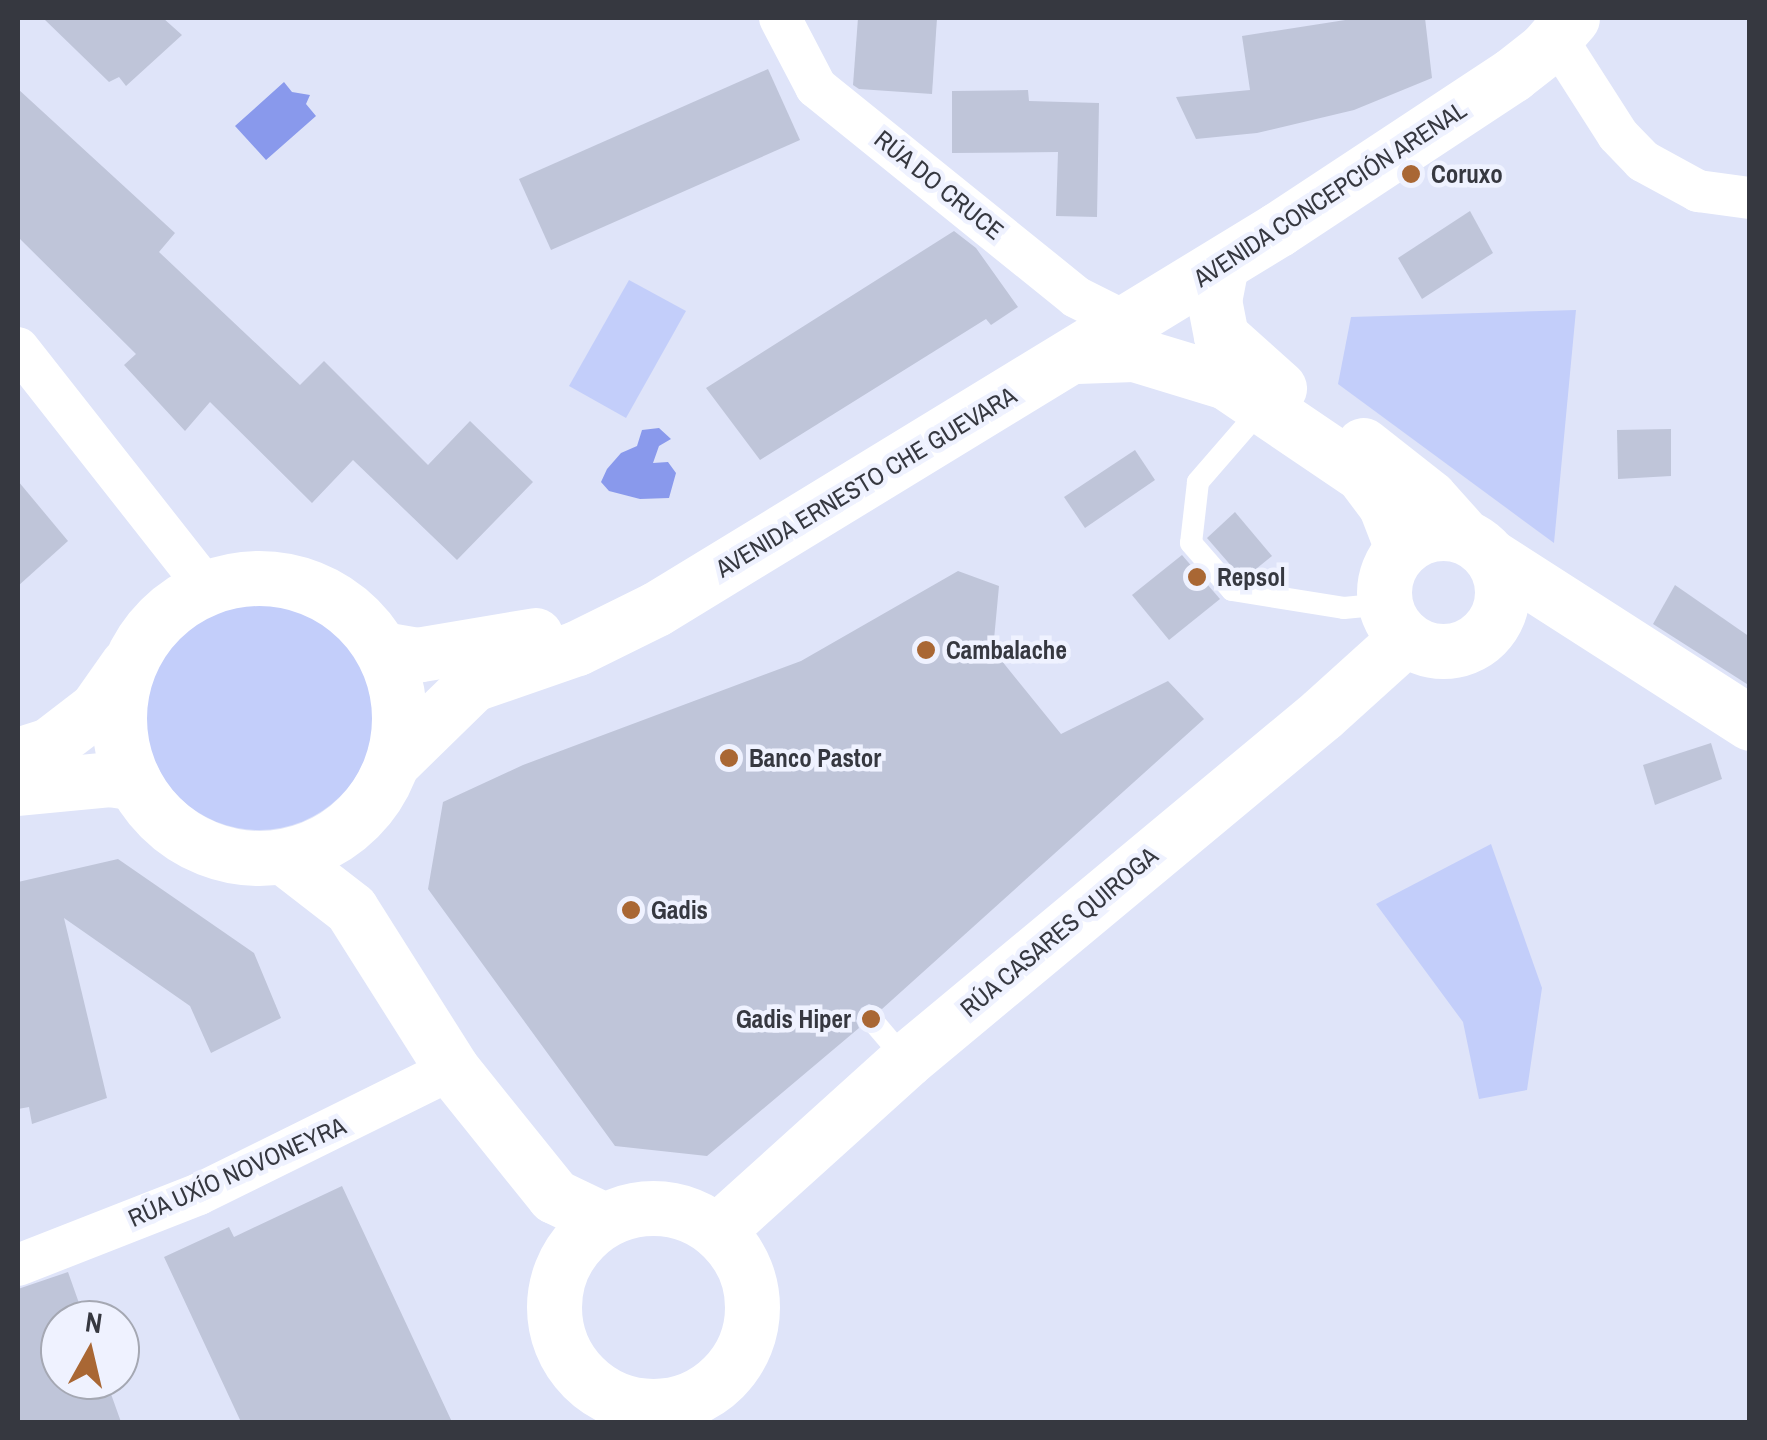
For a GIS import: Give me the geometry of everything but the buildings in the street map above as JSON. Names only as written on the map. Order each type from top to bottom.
[{"type":"street","name":"RÚA DO CRUCE","points":[[780,18],[816,87],[1076,298],[1128,323]]},
{"type":"street","name":"AVENIDA CONCEPCIÓN ARENAL","points":[[1076,356],[1512,75],[1564,28]]},
{"type":"street","points":[[1564,28],[1618,135],[1643,161],[1698,191],[1750,198]]},
{"type":"street","points":[[1220,265],[1214,300],[1221,336],[1260,376],[1340,427],[1430,498],[1477,546],[1502,584],[1496,619],[1483,636],[1466,647],[1445,652],[1424,649],[1395,621],[1390,564],[1402,548],[1442,532],[1477,546],[1750,724]]},
{"type":"street","points":[[18,348],[206,588]]},
{"type":"street","points":[[1076,356],[1134,354],[1185,366],[1226,382],[1362,474],[1386,504],[1402,548]]},
{"type":"street","name":"AVENIDA ERNESTO CHE GUEVARA","points":[[395,760],[473,684],[578,648],[656,609],[1076,356]]},
{"type":"street","points":[[18,755],[49,745],[96,708],[132,658],[164,614],[206,588],[258,578],[317,590],[364,623],[383,649],[397,684],[400,722],[395,760],[381,790],[361,816],[326,843],[284,857],[240,857],[197,844],[161,819],[135,784],[123,753],[118,721],[122,689],[132,658]]},
{"type":"street","name":"AVENIDA ERNESTO CHE GUEVARA","points":[[383,649],[416,656],[656,609]]},
{"type":"street","points":[[1496,619],[1540,610],[1578,614]]},
{"type":"street","name":"RÚA CASARES QUIROGA","points":[[717,1231],[906,1060],[1322,714],[1395,621]]},
{"type":"street","points":[[18,788],[110,778],[135,784]]},
{"type":"street","points":[[351,909],[361,816]]},
{"type":"street","points":[[284,857],[351,909],[452,1068],[554,1196],[604,1220]]},
{"type":"street","name":"RÚA UXÍO NOVONEYRA","points":[[18,1265],[199,1194],[452,1068]]},
{"type":"street","points":[[554,1196],[565,1259]]},
{"type":"street","points":[[662,1208],[691,1215],[717,1231],[738,1254],[750,1283],[752,1314],[746,1344],[730,1370],[706,1391],[678,1402],[647,1406],[617,1400],[578,1403],[568,1358],[555,1326],[554,1291],[565,1259],[582,1236],[604,1220],[632,1209],[662,1208]]},
{"type":"lane","points":[[1263,406],[1198,482],[1191,543],[1232,590],[1344,608],[1395,621]]},
{"type":"lane","points":[[871,1019],[906,1060]]},
{"type":"shaded area","points":[[629,280],[686,311],[626,418],[569,386]]},
{"type":"shaded area","points":[[1576,310],[1554,543],[1338,384],[1351,317]]},
{"type":"shaded area","points":[[259,600],[303,609],[340,634],[365,671],[374,715],[365,759],[340,796],[303,821],[259,830],[215,821],[178,796],[153,759],[144,715],[153,671],[178,634],[215,609]]},
{"type":"shaded area","points":[[1491,844],[1542,988],[1527,1090],[1479,1099],[1463,1022],[1376,904]]},
{"type":"water","points":[[284,82],[292,92],[310,95],[306,104],[316,116],[266,160],[235,126]]},
{"type":"water","points":[[659,428],[671,439],[659,446],[653,463],[668,462],[676,473],[669,498],[640,499],[609,491],[601,482],[607,469],[621,453],[637,446],[642,430]]},
{"type":"place","name":"Coruxo","points":[[1411,174]]},
{"type":"place","name":"Repsol","points":[[1197,577]]},
{"type":"place","name":"Cambalache","points":[[926,650]]},
{"type":"place","name":"Banco Pastor","points":[[729,758]]},
{"type":"place","name":"Gadis","points":[[631,910]]},
{"type":"place","name":"Gadis Hiper","points":[[871,1019]]}]
